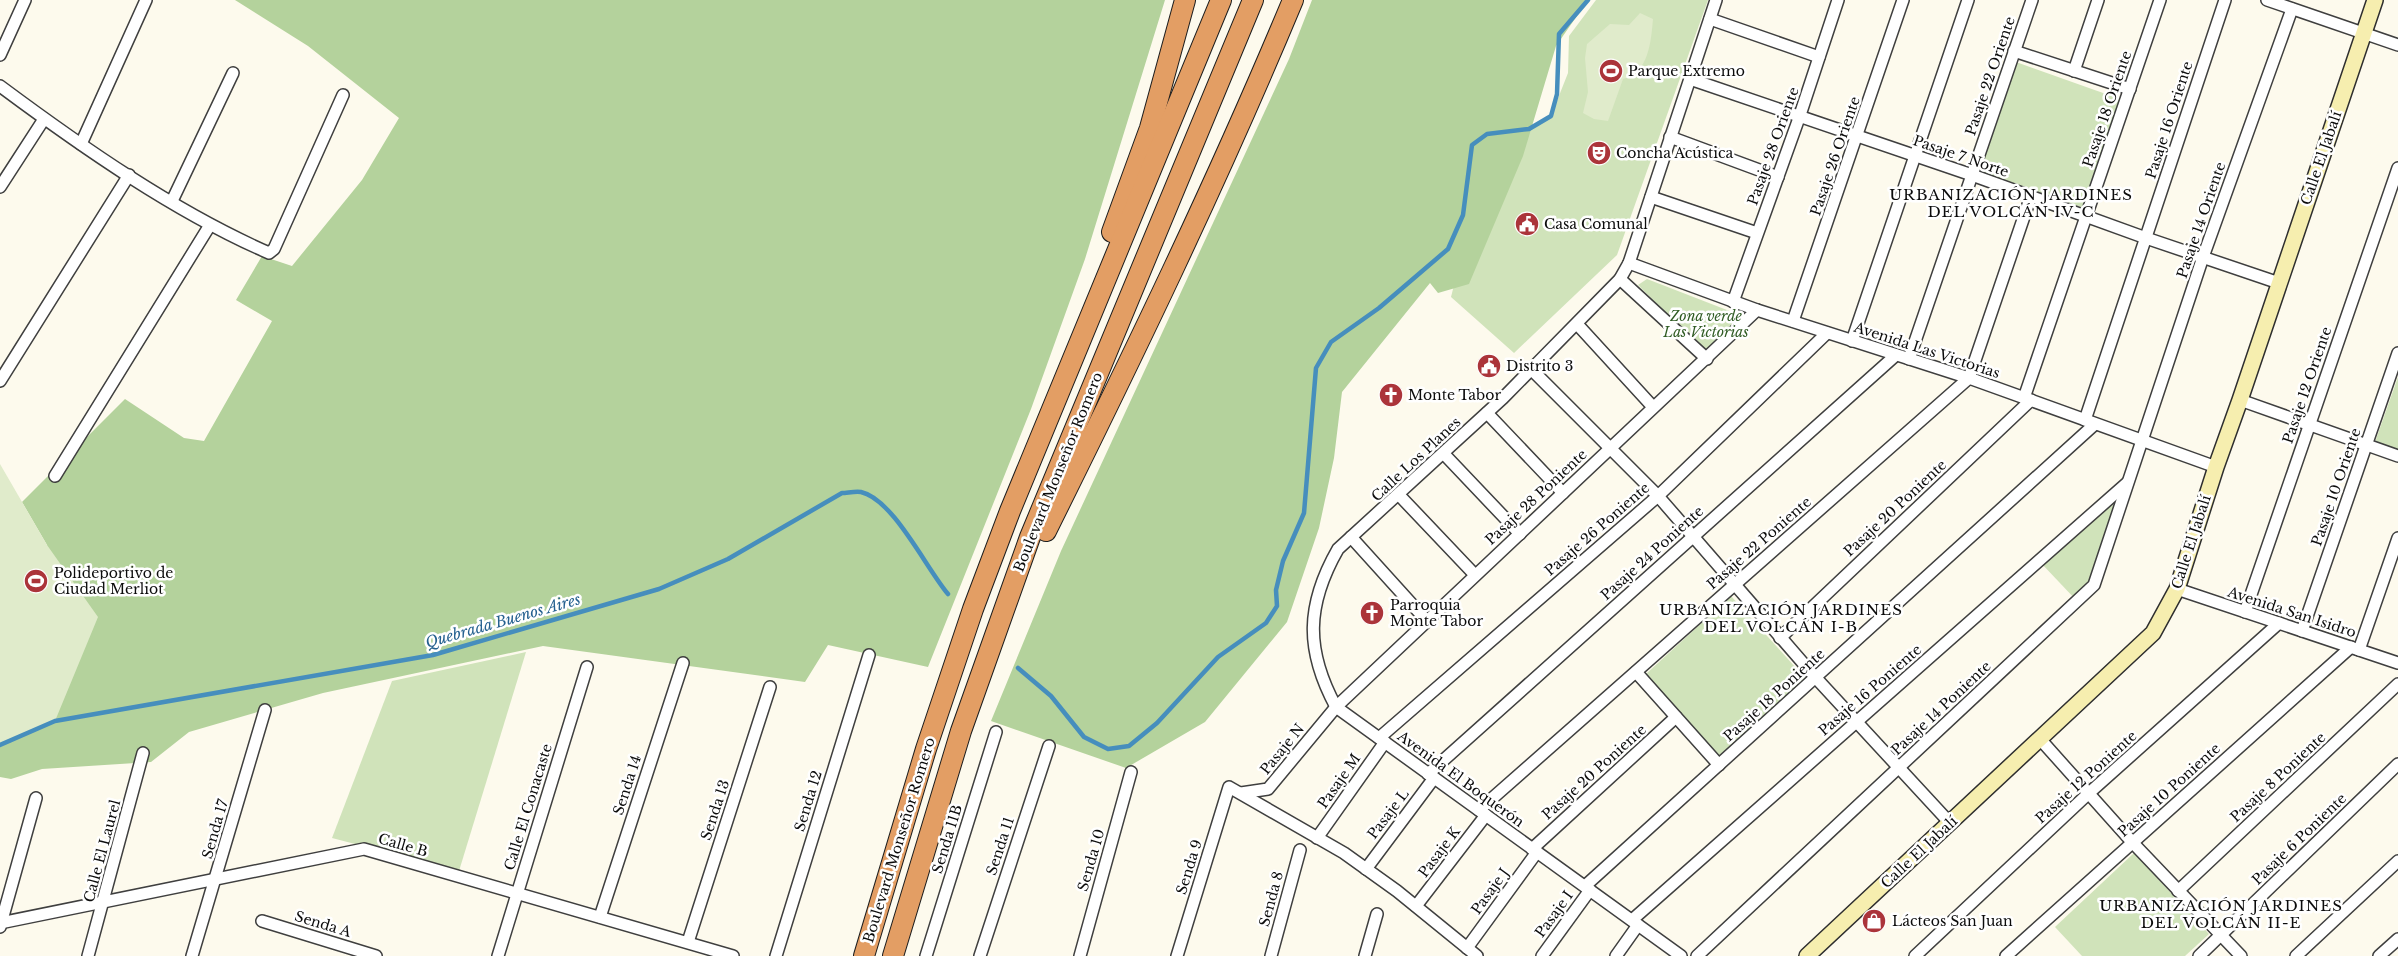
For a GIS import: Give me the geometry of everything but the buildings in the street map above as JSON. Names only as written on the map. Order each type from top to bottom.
[{"type":"highway","points":[[1010,511],[1150,128],[1185,0]]},
{"type":"highway","name":"Boulevard Monseñor Romero","points":[[864,956],[939,707],[973,609],[1010,511],[1221,0]]},
{"type":"highway","name":"Boulevard Monseñor Romero","points":[[893,956],[961,731],[1030,537],[1253,0]]},
{"type":"highway","points":[[998,628],[1178,260],[1257,89],[1293,0]]},
{"type":"main road","name":"Calle El Jabalí","points":[[1808,956],[2153,633],[2177,589],[2216,467],[2375,0]]},
{"type":"street","points":[[0,55],[25,0]]},
{"type":"street","points":[[81,144],[146,0]]},
{"type":"street","name":"Calle Los Planes","points":[[1323,575],[1338,549],[1488,412],[1620,279],[1629,263],[1716,0]]},
{"type":"street","name":"Pasaje 28 Oriente","points":[[1733,302],[1800,118],[1838,0]]},
{"type":"street","name":"Pasaje 26 Oriente","points":[[1793,321],[1904,0]]},
{"type":"street","points":[[1852,341],[1968,0]]},
{"type":"street","name":"Pasaje 22 Oriente","points":[[1909,359],[2032,0]]},
{"type":"street","points":[[2074,71],[2098,0]]},
{"type":"street","name":"Pasaje 18 Oriente","points":[[2028,399],[2160,0]]},
{"type":"street","name":"Pasaje 16 Oriente","points":[[2090,422],[2146,238],[2225,0]]},
{"type":"street","points":[[2267,0],[2398,45]]},
{"type":"street","name":"Pasaje 14 Oriente","points":[[2142,442],[2203,257],[2292,9]]},
{"type":"street","points":[[1710,18],[1819,57]]},
{"type":"street","points":[[2014,51],[2130,90]]},
{"type":"street","points":[[172,201],[233,73]]},
{"type":"street","name":"Pasaje 7 Norte","points":[[1690,79],[1972,175],[2146,238],[2279,283]]},
{"type":"street","points":[[0,86],[44,119],[128,175],[210,225],[272,253],[343,95]]},
{"type":"street","points":[[0,187],[44,119]]},
{"type":"street","points":[[1670,137],[1778,177]]},
{"type":"street","name":"Pasaje 12 Oriente","points":[[2245,612],[2398,168]]},
{"type":"street","points":[[0,381],[128,175]]},
{"type":"street","points":[[1969,378],[2031,196]]},
{"type":"street","points":[[1651,197],[1757,233]]},
{"type":"street","points":[[55,476],[210,225]]},
{"type":"street","name":"Avenida Las Victorias","points":[[1629,263],[1733,302],[1969,378],[2142,442],[2216,467]]},
{"type":"street","points":[[1620,279],[1707,359]]},
{"type":"street","name":"Pasaje 28 Poniente","points":[[1336,707],[1757,310]]},
{"type":"street","points":[[1577,324],[1653,408]]},
{"type":"street","name":"Pasaje 26 Poniente","points":[[1382,740],[1658,496],[1827,332]]},
{"type":"street","name":"Pasaje 10 Oriente","points":[[2302,631],[2398,353]]},
{"type":"street","name":"Pasaje 24 Poniente","points":[[1431,776],[1896,355]]},
{"type":"street","points":[[1532,369],[1658,496],[1780,638],[1950,824]]},
{"type":"street","name":"Pasaje 22 Poniente","points":[[1482,813],[1636,672],[1969,378]]},
{"type":"street","name":"Pasaje 20 Poniente","points":[[1780,638],[2028,399]]},
{"type":"street","points":[[2240,400],[2398,456]]},
{"type":"street","points":[[1488,412],[1563,493]]},
{"type":"street","name":"Pasaje 18 Poniente","points":[[1587,888],[1816,678],[2090,422]]},
{"type":"street","name":"Pasaje 14 Poniente","points":[[1697,956],[2094,585],[2142,442]]},
{"type":"street","points":[[1444,454],[1520,534]]},
{"type":"street","name":"Pasaje 16 Poniente","points":[[1616,956],[1635,923],[1856,722],[2128,483]]},
{"type":"street","points":[[1399,495],[1475,575]]},
{"type":"street","points":[[1351,537],[1426,621]]},
{"type":"street","points":[[2355,648],[2398,538]]},
{"type":"street","name":"Avenida El Boquerón","points":[[1323,575],[1313,618],[1314,641],[1317,664],[1324,686],[1336,707],[1681,956]]},
{"type":"street","name":"Avenida San Isidro","points":[[2177,589],[2398,663]]},
{"type":"street","name":"Pasaje 12 Poniente","points":[[1915,956],[2089,793],[2279,623]]},
{"type":"street","name":"Pasaje 10 Poniente","points":[[2006,956],[2355,648]]},
{"type":"street","name":"Senda 12","points":[[776,956],[869,655]]},
{"type":"street","name":"Senda 14","points":[[600,917],[683,663]]},
{"type":"street","name":"Calle El Conacaste","points":[[498,956],[587,667]]},
{"type":"street","points":[[1636,672],[1720,765]]},
{"type":"street","name":"Pasaje 8 Poniente","points":[[2178,891],[2398,684]]},
{"type":"street","name":"Senda 13","points":[[688,942],[770,687]]},
{"type":"street","name":"Pasaje N","points":[[1241,794],[1268,789],[1336,707]]},
{"type":"street","name":"Senda 17","points":[[192,956],[265,710]]},
{"type":"street","name":"Pasaje 20 Poniente","points":[[1535,850],[1676,717]]},
{"type":"street","name":"Senda 11B","points":[[926,956],[996,732]]},
{"type":"street","points":[[2040,739],[2133,843],[2241,956]]},
{"type":"street","name":"Pasaje M","points":[[1317,838],[1382,740]]},
{"type":"street","name":"Senda 11","points":[[980,956],[1050,746]]},
{"type":"street","name":"Calle El Laurel","points":[[88,956],[143,753]]},
{"type":"street","name":"Pasaje 6 Poniente","points":[[2199,956],[2398,764]]},
{"type":"street","name":"Senda 10","points":[[1080,956],[1131,772]]},
{"type":"street","name":"Pasaje L","points":[[1366,869],[1431,776]]},
{"type":"street","name":"Senda 9","points":[[1177,956],[1230,787],[1241,794]]},
{"type":"street","points":[[1241,794],[1366,869],[1416,906],[1476,956]]},
{"type":"street","points":[[0,924],[36,798]]},
{"type":"street","name":"Pasaje K","points":[[1416,906],[1482,813]]},
{"type":"street","name":"Calle B","points":[[0,924],[364,849],[733,956]]},
{"type":"street","name":"Senda 8","points":[[1271,956],[1300,850]]},
{"type":"street","name":"Pasaje J","points":[[1467,948],[1535,850]]},
{"type":"street","points":[[2296,956],[2398,861]]},
{"type":"street","name":"Pasaje I","points":[[1542,956],[1587,888]]},
{"type":"street","points":[[1365,956],[1377,914]]},
{"type":"street","name":"Senda A","points":[[262,921],[376,956]]},
{"type":"street","points":[[2379,956],[2398,939]]},
{"type":"green space","points":[[235,0],[1165,0],[1085,259],[1031,409],[928,667],[828,645],[805,682],[543,646],[323,693],[189,732],[151,762],[42,769],[11,779],[0,777],[0,745],[55,721],[47,545],[22,502],[125,399],[184,438],[204,441],[272,321],[236,300],[262,256],[292,266],[362,180],[399,118],[308,46]]},
{"type":"green space","points":[[1312,0],[1588,0],[1556,46],[1523,156],[1469,284],[1438,293],[1430,283],[1342,392],[1334,458],[1319,528],[1287,622],[1205,722],[1126,768],[991,721],[1061,551],[1289,59]]},
{"type":"green space","name":"Parque Extremo","points":[[1596,0],[1708,0],[1617,255],[1514,353],[1451,297],[1480,182],[1495,147],[1551,116],[1568,73],[1569,36]]},
{"type":"green space","name":"Parque Extremo","points":[[1640,13],[1653,19],[1647,55],[1632,76],[1623,79],[1608,121],[1594,119],[1583,113],[1588,92],[1585,58],[1587,44],[1610,24],[1629,25]]},
{"type":"green space","points":[[2016,62],[2120,99],[2083,208],[1979,171]]},
{"type":"green space","name":"Zona verde Las Victorias","points":[[1647,279],[1745,317],[1706,354],[1638,285]]},
{"type":"green space","points":[[2398,377],[2398,450],[2375,442]]},
{"type":"green space","name":"Polideportivo de Ciudad Merliot","points":[[0,464],[47,545],[98,617],[55,721],[0,745]]},
{"type":"green space","points":[[2128,483],[2094,585],[2077,601],[2041,563]]},
{"type":"green space","points":[[1731,596],[1805,678],[1719,756],[1646,674]]},
{"type":"green space","points":[[526,652],[459,871],[332,838],[392,681]]},
{"type":"green space","points":[[2134,853],[2209,934],[2185,956],[2082,956],[2055,927]]},
{"type":"waterway","name":"Quebrada Buenos Aires","points":[[1018,668],[1051,696],[1084,737],[1108,749],[1129,746],[1157,723],[1218,657],[1266,623],[1277,606],[1276,590],[1283,561],[1304,513],[1316,368],[1331,342],[1379,308],[1448,249],[1463,215],[1472,145],[1487,134],[1529,129],[1551,116],[1557,94],[1559,34],[1588,0]]},
{"type":"waterway","name":"Quebrada Buenos Aires","points":[[0,745],[55,721],[433,655],[659,589],[728,559],[842,493],[861,492],[873,497],[885,507],[897,520],[948,594]]},
{"type":"place","name":"Parque Extremo","points":[[1611,71]]},
{"type":"place","name":"Concha Acústica","points":[[1599,153]]},
{"type":"place","name":"Casa Comunal","points":[[1527,224]]},
{"type":"place","name":"Distrito 3","points":[[1489,366]]},
{"type":"place","name":"Monte Tabor","points":[[1391,395]]},
{"type":"place","name":"Polideportivo de Ciudad Merliot","points":[[36,581]]},
{"type":"place","name":"Parroquia Monte Tabor","points":[[1372,613]]},
{"type":"place","name":"Lácteos San Juan","points":[[1874,921]]},
{"type":"district","name":"URBANIZACIÓN JARDINES DEL VOLCÁN IV-C","points":[[2011,204]]},
{"type":"district","name":"URBANIZACIÓN JARDINES DEL VOLCÁN I-B","points":[[1781,618]]},
{"type":"district","name":"URBANIZACIÓN JARDINES DEL VOLCÁN II-E","points":[[2221,914]]}]
